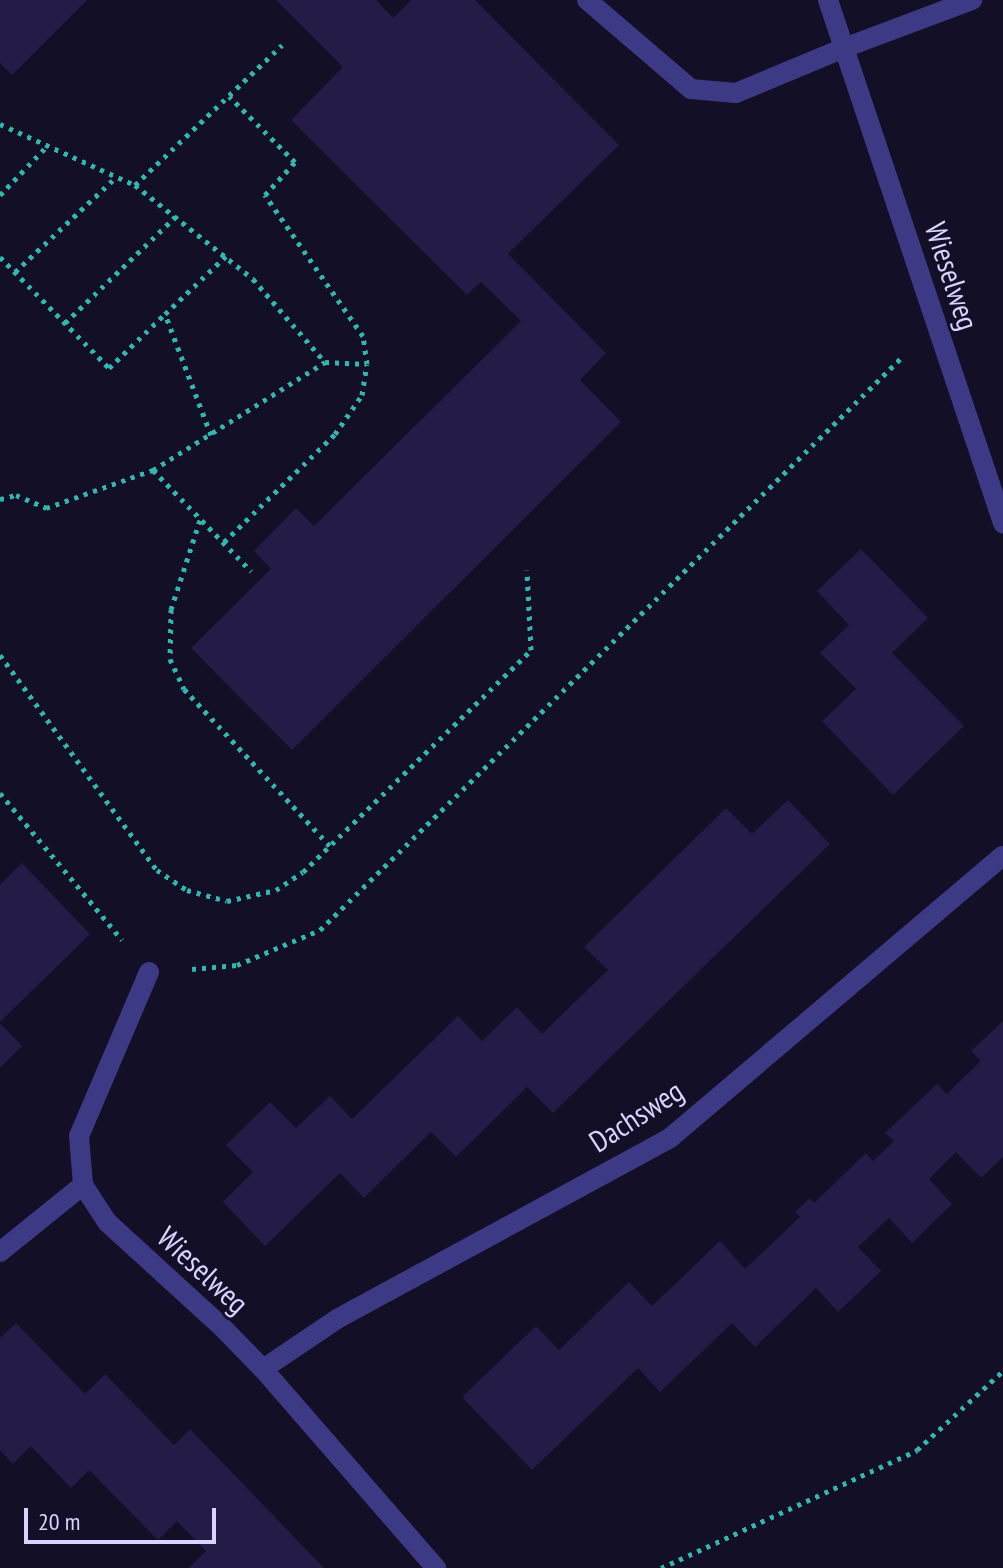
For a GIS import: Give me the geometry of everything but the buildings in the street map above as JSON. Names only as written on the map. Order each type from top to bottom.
[{"type":"street","points":[[587,0],[691,89],[736,93],[972,0]]},
{"type":"street","name":"Wieselweg","points":[[828,0],[1003,523]]},
{"type":"street","name":"Dachsweg","points":[[263,1369],[337,1319],[670,1138],[1003,856]]},
{"type":"street","name":"Wieselweg","points":[[149,972],[79,1136],[83,1185],[107,1222],[221,1326],[263,1369],[436,1568]]},
{"type":"street","points":[[0,1252],[83,1185]]},
{"type":"path","points":[[135,185],[282,45]]},
{"type":"path","points":[[224,542],[335,434],[362,395],[367,364],[363,336],[265,195],[295,162],[229,96]]},
{"type":"path","points":[[0,124],[135,185],[253,279],[325,362]]},
{"type":"path","points":[[0,195],[47,146]]},
{"type":"path","points":[[15,272],[116,176]]},
{"type":"path","points":[[65,323],[175,217]]},
{"type":"path","points":[[0,257],[109,368],[226,256]]},
{"type":"path","points":[[165,314],[211,435]]},
{"type":"path","points":[[0,793],[149,972],[237,965],[320,930],[936,323]]},
{"type":"path","points":[[0,499],[16,495],[46,508],[153,470],[325,362],[367,364]]},
{"type":"path","points":[[153,470],[251,571]]},
{"type":"path","points":[[200,520],[171,609],[170,659],[184,689],[330,846]]},
{"type":"path","points":[[0,655],[157,870],[187,890],[227,901],[276,890],[303,872],[531,650],[527,570]]},
{"type":"path","points":[[661,1568],[917,1450],[1003,1371]]}]
